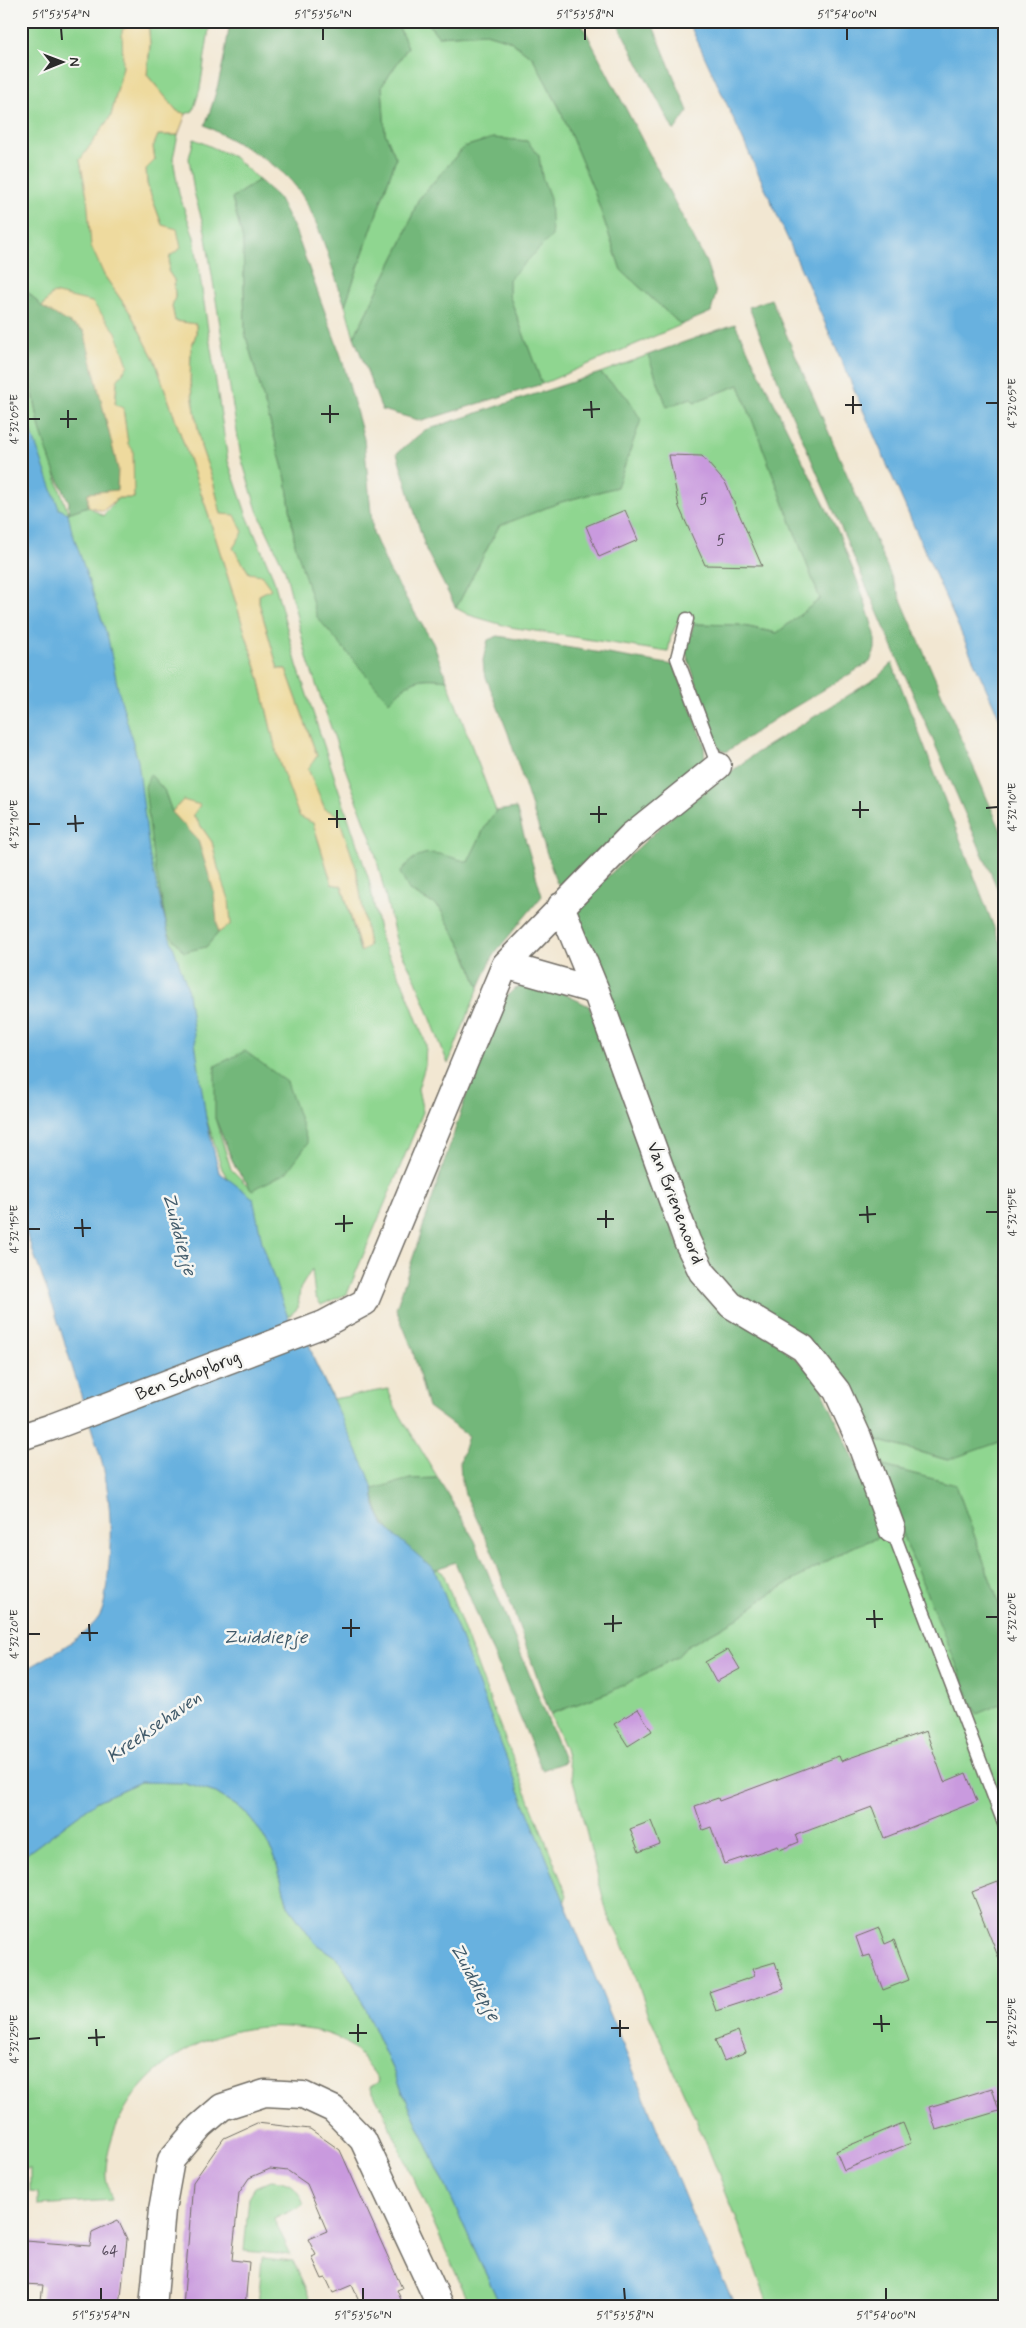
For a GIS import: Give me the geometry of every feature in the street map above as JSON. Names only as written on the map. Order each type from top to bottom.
[{"type":"street","points":[[596,991],[506,964],[631,836],[718,766]]},
{"type":"street","name":"Van Brienenoord","points":[[561,906],[596,991],[687,1241],[702,1272],[731,1305],[803,1348],[838,1391],[892,1529]]},
{"type":"street","name":"Ben Schopbrug","points":[[21,1436],[52,1427],[324,1324],[365,1302],[506,964]]},
{"type":"street","points":[[154,2307],[162,2210],[171,2160],[200,2126],[222,2107],[265,2093],[303,2095],[333,2109],[364,2140],[441,2307]]},
{"type":"lane","points":[[687,619],[677,658],[718,766]]},
{"type":"lane","points":[[892,1529],[1005,1826]]},
{"type":"green space","points":[[21,21],[128,21],[123,67],[111,116],[80,160],[104,275],[131,314],[155,361],[206,507],[259,677],[278,759],[313,823],[332,884],[342,886],[360,952],[369,946],[356,868],[325,809],[307,768],[317,756],[286,669],[278,669],[259,603],[259,595],[270,589],[249,573],[233,548],[238,537],[221,515],[213,481],[201,447],[190,382],[191,348],[196,334],[196,325],[175,321],[172,306],[175,297],[174,280],[168,271],[170,255],[162,225],[147,184],[146,169],[155,160],[153,146],[158,135],[178,135],[173,158],[179,194],[194,237],[228,461],[247,516],[273,577],[297,665],[369,880],[381,940],[405,988],[426,1044],[425,1066],[418,1089],[423,1112],[347,1294],[321,1305],[315,1296],[312,1269],[300,1289],[298,1308],[288,1317],[309,1343],[314,1360],[333,1399],[388,1389],[394,1405],[438,1478],[410,1479],[387,1532],[443,1573],[494,1711],[567,1895],[562,1909],[279,1332],[236,1192],[222,1169],[158,962],[21,432],[21,331],[40,429],[68,513],[88,506],[103,516],[118,498],[134,498],[123,408],[115,404],[117,381],[53,293],[42,307],[28,292],[21,293]],"holes":[[[150,775],[164,790],[172,812],[183,800],[212,842],[230,924],[218,933],[206,947]],[[215,1118],[252,1190],[231,1169]]]},
{"type":"green space","points":[[148,21],[204,21],[209,29],[200,89],[193,111],[186,114],[177,111],[147,75],[150,46]]},
{"type":"green space","points":[[230,21],[396,21],[408,47],[382,86],[385,133],[396,158],[345,305],[317,224],[301,194],[292,182],[262,157],[205,125],[214,100]]},
{"type":"green space","points":[[396,21],[426,21],[438,36],[486,33],[509,40],[533,58],[559,107],[594,191],[621,270],[681,325],[542,384],[509,295],[509,279],[527,260],[550,198],[542,177],[539,156],[527,141],[493,138],[464,147],[418,200],[402,242],[354,337],[345,305],[396,158],[385,133],[382,86],[408,47]]},
{"type":"green space","points":[[426,21],[580,21],[706,262],[716,293],[711,312],[681,325],[621,270],[594,191],[559,107],[533,58],[509,40],[486,33],[438,36]]},
{"type":"green space","points":[[616,21],[651,21],[688,111],[674,131]]},
{"type":"green space","points":[[493,138],[527,141],[539,156],[542,177],[550,198],[552,236],[509,279],[509,295],[542,384],[422,421],[382,410],[354,337],[402,242],[418,200],[464,147]]},
{"type":"green space","points":[[194,139],[234,157],[259,180],[232,198],[243,240],[245,333],[286,479],[295,544],[389,701],[403,688],[415,681],[421,679],[447,680],[496,811],[486,825],[468,862],[409,890],[439,907],[464,951],[479,987],[448,1064],[416,980],[397,944],[373,844],[308,661],[285,570],[257,510],[241,457],[205,231],[194,192],[189,158]]},
{"type":"green space","points":[[259,180],[278,197],[295,230],[341,356],[364,439],[373,533],[389,570],[433,643],[447,680],[421,679],[415,681],[389,702],[317,617],[295,544],[286,479],[245,333],[243,240],[232,198]]},
{"type":"green space","points":[[28,292],[42,307],[84,331],[118,469],[117,490],[88,493],[88,506],[68,513],[69,502],[53,468],[40,429],[21,329],[21,293]]},
{"type":"green space","points":[[771,299],[1005,840],[1005,906],[786,401],[749,307]]},
{"type":"green space","points":[[735,324],[840,536],[862,593],[875,634],[875,649],[870,662],[778,717],[726,752],[719,749],[685,650],[694,624],[739,625],[777,633],[820,599],[739,385],[694,402],[691,398],[667,407],[648,355]]},
{"type":"green space","points":[[648,355],[667,406],[691,398],[694,402],[739,385],[820,599],[777,633],[739,625],[694,624],[682,615],[671,636],[668,652],[510,627],[469,615],[456,608],[499,526],[561,502],[617,487],[628,398],[600,373]]},
{"type":"green space","points":[[600,373],[628,398],[641,420],[617,487],[561,502],[499,526],[456,608],[426,550],[397,453],[425,430]]},
{"type":"green space","points":[[498,636],[674,665],[704,742],[705,764],[566,889],[556,882],[508,733],[484,672],[483,660],[488,640]]},
{"type":"green space","points":[[892,663],[1005,956],[1005,1440],[948,1460],[866,1437],[855,1408],[711,1271],[573,909],[670,818],[753,755],[881,675]]},
{"type":"green space","points":[[150,774],[164,790],[172,812],[198,840],[214,892],[218,933],[206,947],[184,952],[168,932],[153,857],[145,787]]},
{"type":"green space","points":[[516,808],[542,896],[494,954],[479,987],[465,952],[439,907],[409,890],[400,873],[415,858],[423,854],[439,854],[468,862],[486,825],[496,811]]},
{"type":"green space","points":[[532,984],[548,986],[589,1006],[678,1243],[765,1333],[816,1376],[888,1534],[850,1548],[768,1595],[737,1619],[686,1647],[677,1657],[610,1692],[550,1714],[494,1556],[465,1494],[460,1462],[468,1436],[428,1407],[412,1348],[396,1309],[495,1008],[514,989]]},
{"type":"green space","points":[[245,1051],[287,1082],[308,1143],[286,1173],[252,1190],[235,1167],[215,1118],[215,1066]]},
{"type":"green space","points":[[866,1437],[947,1460],[1005,1440],[1005,1620],[956,1485],[876,1464]]},
{"type":"green space","points":[[876,1464],[956,1485],[1005,1620],[1005,1702],[977,1714],[900,1529]]},
{"type":"green space","points":[[438,1478],[475,1541],[565,1762],[542,1770],[455,1562],[435,1570],[403,1545],[380,1516],[373,1489],[410,1479]]},
{"type":"green space","points":[[900,1529],[977,1713],[1005,1702],[1005,2307],[769,2307],[736,2217],[704,2138],[648,2012],[628,1955],[607,1913],[565,1749],[550,1714],[610,1692],[677,1657],[686,1647],[737,1619],[768,1595],[850,1548]]},
{"type":"green space","points":[[140,1782],[183,1783],[216,1793],[243,1810],[261,1832],[275,1857],[288,1906],[316,1944],[337,1958],[353,1983],[501,2307],[471,2307],[382,2109],[370,2087],[379,2082],[369,2066],[353,2048],[336,2037],[317,2031],[269,2027],[241,2030],[213,2038],[187,2050],[163,2066],[143,2085],[126,2107],[114,2133],[107,2161],[106,2178],[112,2200],[38,2205],[38,2193],[30,2192],[30,2169],[21,2169],[21,1858],[97,1801]]},
{"type":"green space","points":[[271,2180],[284,2182],[292,2186],[299,2194],[304,2205],[274,2219],[291,2255],[244,2251],[249,2197],[255,2187]]},
{"type":"green space","points":[[262,2258],[293,2261],[314,2307],[258,2307]]},
{"type":"sand","points":[[128,21],[148,21],[150,44],[147,75],[177,111],[186,114],[178,135],[158,135],[153,147],[155,160],[146,169],[147,184],[162,225],[177,229],[181,248],[170,256],[168,271],[174,280],[175,297],[172,306],[175,321],[196,324],[196,334],[191,348],[190,382],[201,447],[213,481],[221,514],[235,515],[243,532],[233,548],[249,573],[261,575],[271,589],[259,595],[259,603],[278,669],[286,669],[317,756],[308,769],[325,809],[338,815],[356,868],[369,946],[361,952],[342,886],[332,884],[313,823],[299,816],[278,759],[259,677],[206,507],[155,361],[131,314],[104,275],[91,246],[87,196],[80,160],[111,116],[123,67],[122,30],[128,26]]},
{"type":"sand","points":[[53,293],[92,302],[116,332],[128,365],[117,381],[115,404],[123,408],[128,444],[133,450],[134,498],[118,498],[103,511],[88,506],[88,493],[117,490],[118,469],[84,331],[42,307]]},
{"type":"sand","points":[[183,800],[200,805],[193,815],[212,842],[218,868],[229,899],[231,924],[218,933],[214,892],[198,840],[172,812]]},
{"type":"water","points":[[688,21],[1005,21],[1005,730],[809,286]]},
{"type":"water","name":"Zuiddiepje","points":[[21,391],[33,437],[59,509],[68,513],[71,528],[108,638],[118,689],[138,761],[150,858],[168,932],[187,986],[206,1118],[219,1172],[253,1198],[262,1242],[288,1317],[309,1343],[314,1360],[368,1474],[373,1489],[375,1506],[384,1526],[435,1570],[516,1783],[693,2217],[736,2307],[501,2307],[353,1983],[337,1958],[316,1944],[288,1906],[275,1857],[261,1832],[243,1810],[216,1793],[183,1783],[140,1782],[97,1801],[21,1858],[21,1673],[84,1633],[99,1617],[104,1605],[107,1584],[110,1538],[108,1492],[102,1462],[55,1312],[21,1219]]},
{"type":"building","points":[[669,455],[702,456],[726,484],[762,566],[705,565],[679,507]]},
{"type":"building","points":[[625,510],[638,540],[599,557],[586,526]]},
{"type":"building","points":[[728,1649],[740,1669],[716,1682],[705,1662]]},
{"type":"building","points":[[638,1709],[652,1731],[628,1746],[614,1724]]},
{"type":"building","points":[[926,1731],[944,1782],[966,1773],[977,1801],[884,1838],[872,1807],[796,1835],[799,1842],[780,1850],[778,1846],[724,1864],[711,1827],[703,1830],[695,1806],[718,1798],[719,1801],[839,1756],[841,1761]]},
{"type":"building","points":[[651,1821],[660,1844],[639,1852],[630,1829]]},
{"type":"building","points":[[998,1882],[1005,1903],[1004,1971],[972,1892]]},
{"type":"building","points":[[879,1928],[885,1944],[894,1940],[909,1980],[883,1990],[870,1955],[863,1957],[856,1937]]},
{"type":"building","points":[[775,1962],[784,1989],[716,2011],[709,1992],[755,1976],[752,1969]]},
{"type":"building","points":[[738,2031],[746,2052],[724,2061],[715,2040]]},
{"type":"building","points":[[992,2088],[999,2111],[936,2130],[929,2107]]},
{"type":"building","points":[[257,2123],[310,2129],[340,2150],[402,2288],[397,2290],[404,2307],[362,2307],[352,2285],[333,2293],[326,2278],[322,2279],[312,2257],[316,2255],[308,2239],[327,2231],[307,2184],[288,2171],[270,2169],[249,2178],[239,2193],[232,2260],[249,2262],[245,2307],[183,2307],[193,2182],[224,2138]]},
{"type":"building","points":[[903,2123],[911,2143],[844,2170],[836,2151]]},
{"type":"building","points":[[118,2220],[127,2239],[120,2307],[40,2307],[43,2285],[22,2284],[26,2241],[90,2246],[92,2232]]},
{"type":"water label","name":"Kreeksehaven","points":[[154,1727]]}]
